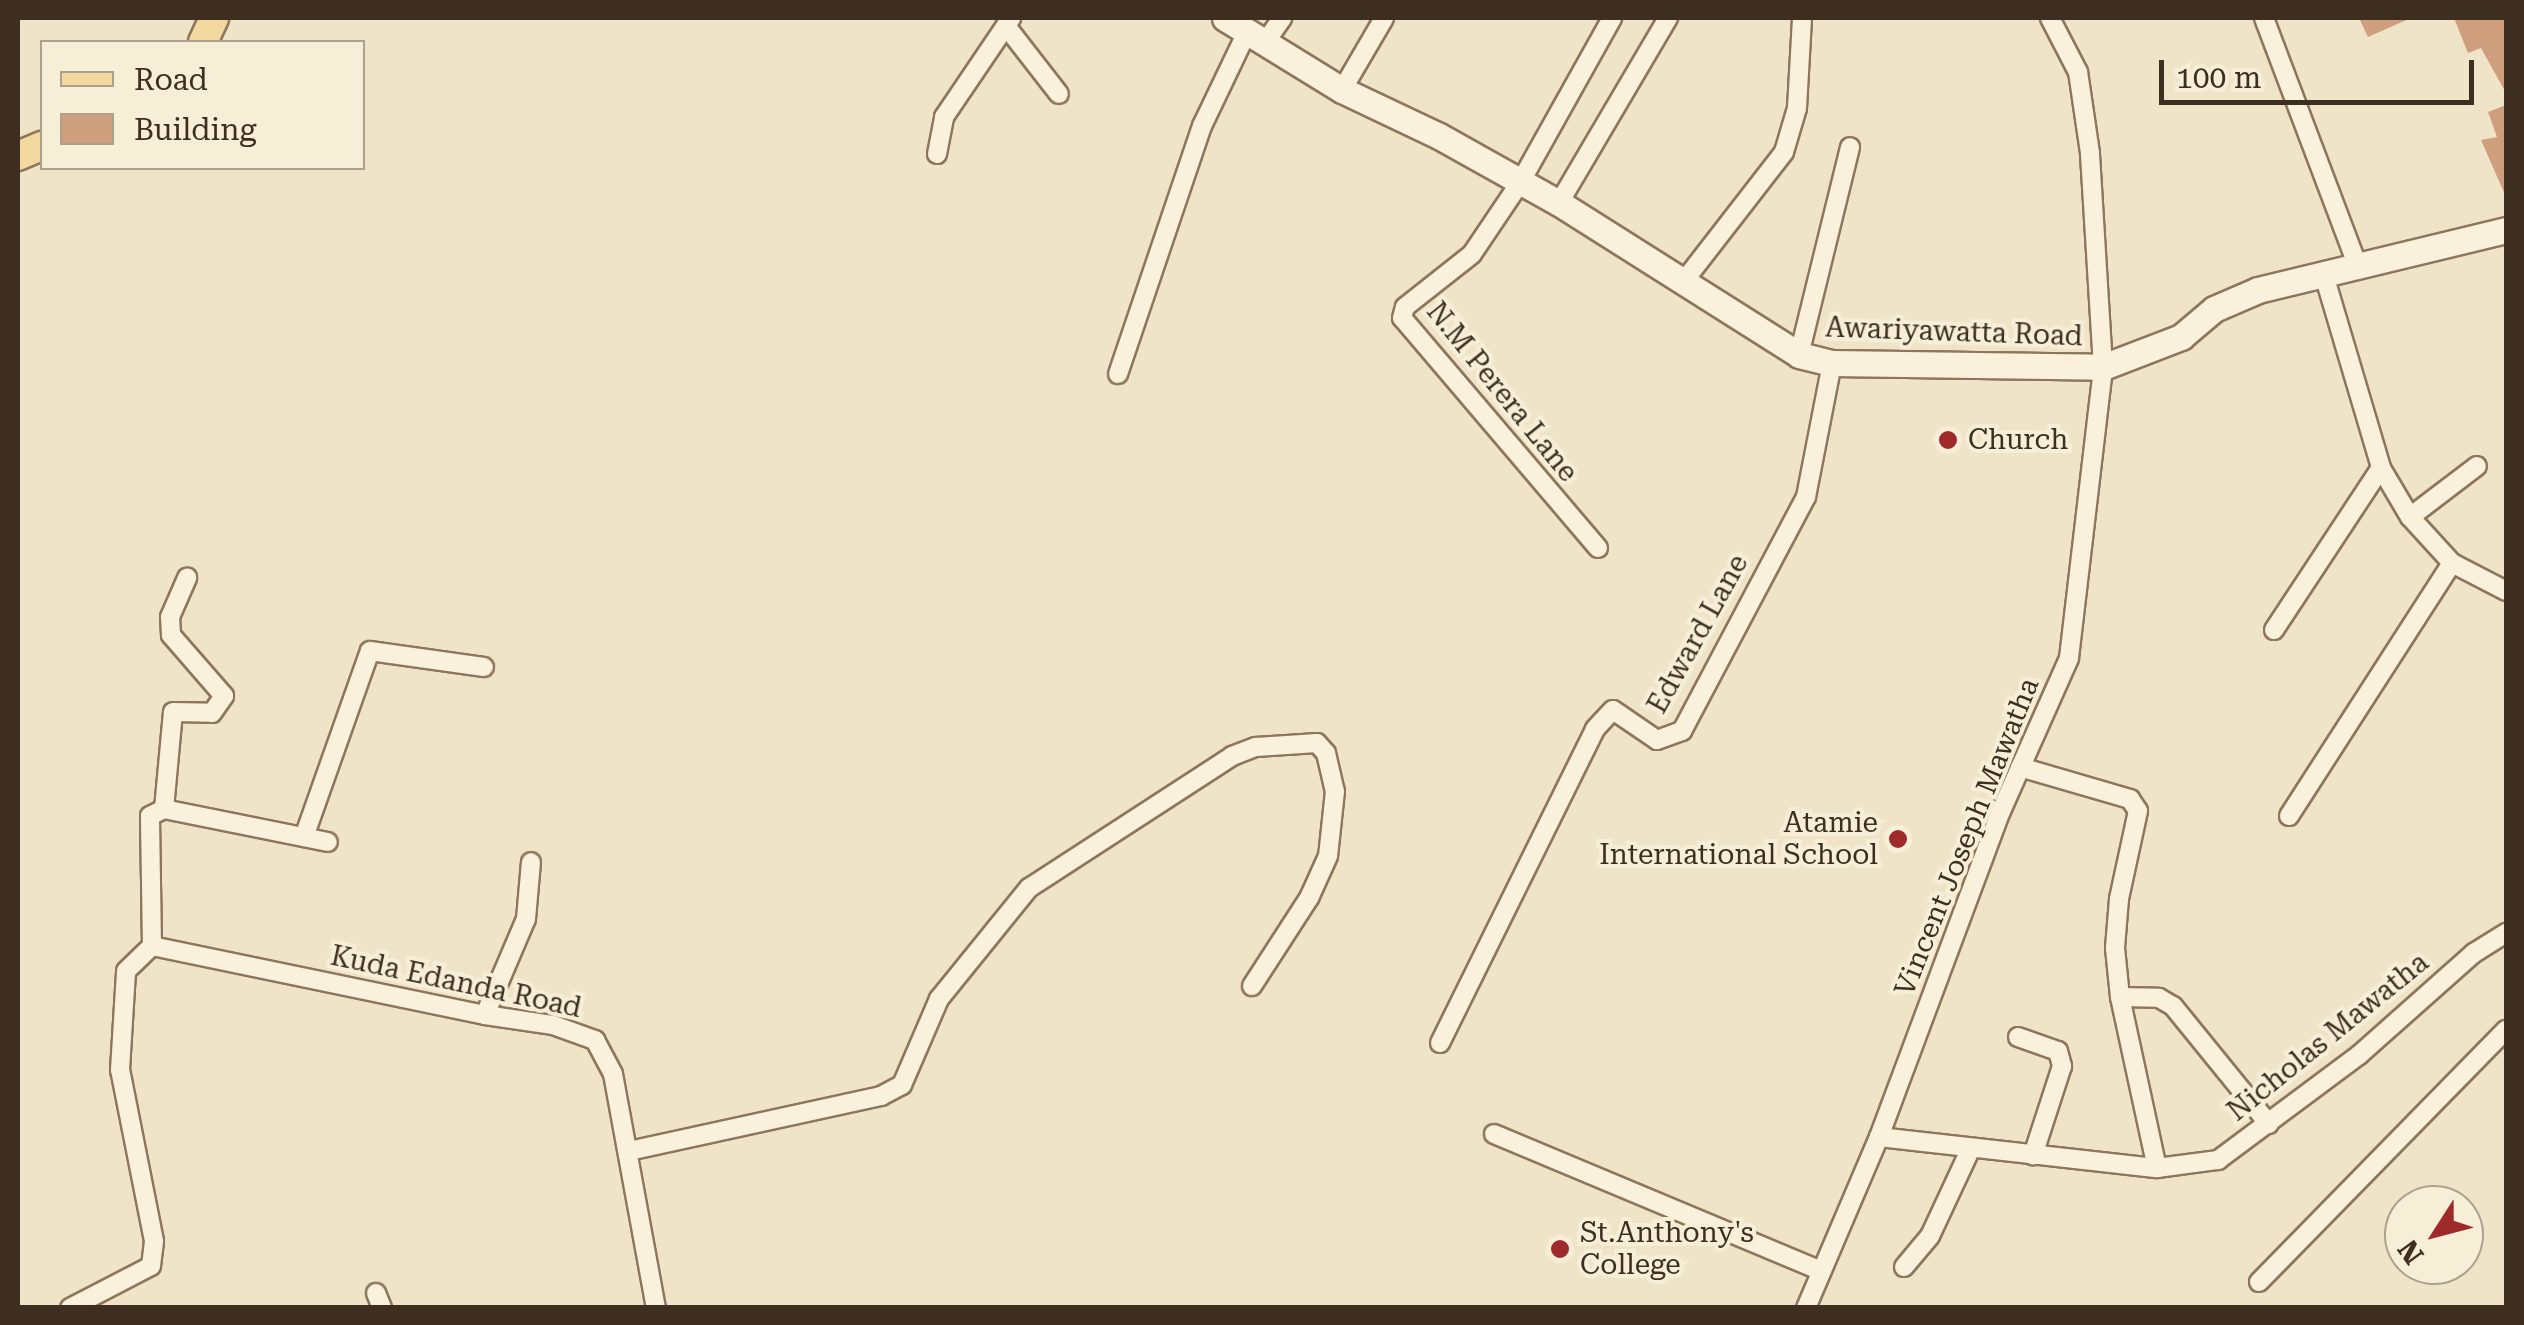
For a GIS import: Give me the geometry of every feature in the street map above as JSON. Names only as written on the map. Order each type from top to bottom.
[{"type":"street","points":[[1118,374],[1202,126],[1246,31],[1282,18]]},
{"type":"street","points":[[1342,90],[1384,18]]},
{"type":"street","points":[[1520,181],[1612,18]]},
{"type":"street","points":[[1559,204],[1668,18]]},
{"type":"street","points":[[1684,281],[1784,152],[1796,108],[1802,18]]},
{"type":"street","name":"Vincent Joseph Mawatha","points":[[1806,1308],[1879,1137],[2020,767],[2069,658],[2103,367],[2090,153],[2081,88],[2078,72],[2050,18]]},
{"type":"street","points":[[2264,18],[2358,267]]},
{"type":"street","points":[[936,154],[944,117],[1008,22],[1060,94]]},
{"type":"street","name":"Awariyawatta Road","points":[[1246,31],[1342,90],[1520,181],[1799,355],[1832,363],[2103,367],[2181,337],[2214,309],[2258,290],[2506,230]]},
{"type":"street","points":[[1799,355],[1850,147]]},
{"type":"street","name":"N.M Perera Lane","points":[[1520,181],[1472,254],[1405,307],[1402,318],[1598,548]]},
{"type":"street","points":[[2324,275],[2381,468],[2410,517],[2452,563],[2506,591]]},
{"type":"street","name":"Edward Lane","points":[[1440,1043],[1594,729],[1613,710],[1657,740],[1682,731],[1806,497],[1832,363]]},
{"type":"street","points":[[2410,517],[2476,466]]},
{"type":"street","points":[[2274,630],[2381,468]]},
{"type":"street","points":[[2289,816],[2452,563]]},
{"type":"street","points":[[164,809],[173,712],[212,712],[224,696],[171,635],[170,617],[187,578]]},
{"type":"street","points":[[304,837],[370,651],[484,667]]},
{"type":"street","points":[[628,1151],[880,1096],[902,1085],[939,999],[1037,882],[1246,750],[1317,743],[1326,752],[1336,791],[1328,856],[1309,898],[1252,986]]},
{"type":"street","points":[[2020,767],[2130,799],[2138,811],[2119,898],[2115,948],[2120,997],[2157,1168]]},
{"type":"street","points":[[70,1308],[152,1266],[154,1241],[120,1070],[126,970],[152,946],[150,816],[164,809],[328,842]]},
{"type":"street","points":[[485,1015],[526,919],[531,862]]},
{"type":"street","name":"Nicholas Mawatha","points":[[1879,1137],[2157,1168],[2218,1160],[2359,1055],[2474,953],[2506,933]]},
{"type":"street","name":"Kuda Edanda Road","points":[[152,946],[485,1015],[553,1025],[595,1040],[613,1074],[656,1308]]},
{"type":"street","points":[[2120,997],[2159,998],[2172,1006],[2269,1124]]},
{"type":"street","points":[[2259,1282],[2506,1030]]},
{"type":"street","points":[[2018,1036],[2058,1052],[2062,1066],[2034,1155]]},
{"type":"street","points":[[1494,1134],[1822,1271]]},
{"type":"street","points":[[1904,1267],[1930,1236],[1972,1148]]},
{"type":"building","points":[[2359,18],[2411,18],[2368,37]]},
{"type":"building","points":[[2454,18],[2506,18],[2506,93],[2481,48],[2468,53]]},
{"type":"building","points":[[2506,105],[2506,197],[2481,140],[2497,137],[2488,112]]},
{"type":"place","name":"Church","points":[[1948,440]]},
{"type":"place","name":"Atamie International School","points":[[1898,839]]},
{"type":"place","name":"St.Anthony's College","points":[[1560,1249]]}]
